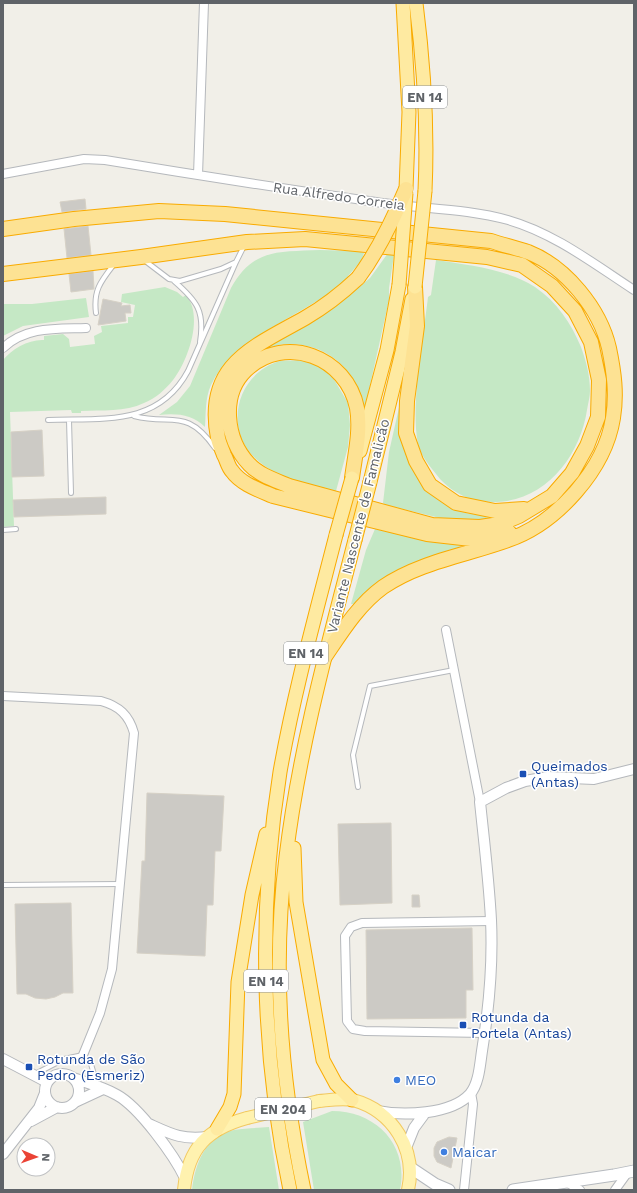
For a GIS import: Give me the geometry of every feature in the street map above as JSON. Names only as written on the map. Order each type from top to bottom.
[{"type":"highway","name":"Variante Nascente de Famalicão","points":[[290,1190],[271,1074],[267,995],[268,902],[274,815],[280,772],[293,708],[336,535],[376,394],[391,330],[398,285],[406,189],[409,112],[403,3]]},
{"type":"highway","name":"Variante Nascente de Famalicão","points":[[304,1190],[289,1110],[281,1030],[279,962],[282,894],[294,805],[303,753],[324,658],[402,352],[415,287],[425,191],[426,113],[424,65],[416,3]]},
{"type":"highway","points":[[406,189],[372,260],[358,278],[328,303],[250,349],[237,359],[227,373],[219,389],[215,407],[215,422],[218,441],[232,472],[242,481],[273,496],[427,534],[471,539],[505,533],[541,522]]},
{"type":"highway","points":[[3,230],[148,211],[185,212],[491,241],[529,253],[565,275],[590,304],[606,336],[616,378],[613,418],[602,454],[585,482],[557,510],[541,522],[510,540],[410,572],[383,587],[364,605],[344,629],[324,658]]},
{"type":"highway","points":[[3,274],[247,242],[305,239],[487,257],[522,265],[552,286],[575,311],[591,342],[599,380],[598,417],[587,446],[572,473],[552,496],[519,516],[500,524],[480,527],[432,525],[289,486],[268,477],[250,464],[236,447],[229,423],[230,402],[236,384],[246,370],[262,359],[279,354],[298,353],[316,357],[331,364],[344,378],[353,394],[357,410],[358,436],[352,478]]},
{"type":"highway","points":[[415,287],[417,326],[407,401],[406,433],[416,461],[430,485],[456,503],[495,511],[532,508]]},
{"type":"highway","points":[[212,1133],[228,1111],[234,1094],[238,982],[252,895],[280,772]]},
{"type":"highway","points":[[294,805],[296,902],[323,1060],[336,1084],[352,1100]]},
{"type":"main road","name":"EN 204","points":[[212,1133],[246,1118],[319,1101],[334,1099],[352,1100],[377,1111],[401,1136],[411,1168],[408,1190]]},
{"type":"main road","points":[[184,1190],[185,1178],[191,1157],[212,1133]]},
{"type":"main road","points":[[411,1168],[435,1184],[449,1190]]},
{"type":"main road","points":[[513,1190],[568,1183],[631,1171]]},
{"type":"street","points":[[198,175],[204,3]]},
{"type":"street","name":"Rua Alfredo Correia","points":[[3,174],[84,159],[105,160],[294,191],[381,203],[459,211],[508,220],[557,240],[634,290]]},
{"type":"street","points":[[3,348],[14,340],[38,331],[63,327],[86,328]]},
{"type":"street","points":[[377,1111],[394,1114],[425,1113],[460,1103],[471,1093],[478,1076],[485,1032],[490,977],[491,921],[480,802],[446,630]]},
{"type":"street","points":[[3,696],[101,701],[120,709],[127,717],[134,733],[115,945],[107,991],[83,1055]]},
{"type":"street","points":[[480,802],[500,791],[525,781],[548,777],[594,779],[634,769]]},
{"type":"street","points":[[485,1032],[365,1031],[353,1029],[347,1021],[345,936],[351,927],[362,923],[491,921]]},
{"type":"street","points":[[3,1059],[47,1082]]},
{"type":"street","points":[[3,1154],[23,1126],[39,1108],[45,1093],[47,1082],[51,1077],[62,1073],[117,1095],[130,1104],[147,1123],[180,1167],[185,1178]]},
{"type":"street","points":[[73,1078],[79,1089],[75,1102]]},
{"type":"street","points":[[23,1126],[42,1114],[57,1107],[67,1107],[100,1088]]},
{"type":"street","points":[[45,1093],[51,1104],[57,1107]]},
{"type":"street","points":[[464,1190],[473,1104],[471,1093]]},
{"type":"street","points":[[406,1148],[414,1128],[425,1113]]},
{"type":"street","points":[[147,1123],[173,1136],[191,1139],[212,1133]]},
{"type":"street","points":[[615,1190],[631,1171]]},
{"type":"street","points":[[568,1183],[580,1190]]},
{"type":"lane","points":[[48,420],[69,420],[133,415],[157,406],[175,391],[188,371],[236,262],[247,242]]},
{"type":"lane","points":[[141,257],[174,281],[193,298],[198,306],[202,330],[199,348]]},
{"type":"lane","points":[[96,313],[94,300],[96,293],[118,260]]},
{"type":"lane","points":[[174,281],[201,275],[236,262]]},
{"type":"lane","points":[[133,415],[145,419],[182,420],[193,425],[213,444],[232,472]]},
{"type":"lane","points":[[69,420],[71,493]]},
{"type":"lane","points":[[3,530],[16,529]]},
{"type":"lane","points":[[358,787],[353,755],[370,686],[454,670]]},
{"type":"lane","points":[[3,885],[120,884]]},
{"type":"lane","points":[[37,1073],[64,1059],[83,1055],[91,1064],[100,1088]]},
{"type":"green space","points":[[320,250],[358,251],[364,253],[362,260],[348,276],[350,279],[319,300],[255,338],[234,354],[218,373],[209,390],[206,406],[205,427],[195,419],[184,415],[159,415],[177,402],[190,386],[231,288],[239,275],[248,265],[258,259],[280,252]]},
{"type":"green space","points":[[388,253],[394,255],[389,288],[389,300],[363,417],[357,388],[350,375],[341,364],[317,349],[303,345],[282,344],[250,358],[260,350],[351,294],[370,278]]},
{"type":"green space","points":[[436,260],[500,272],[535,287],[557,306],[568,321],[583,352],[590,385],[590,393],[583,427],[577,444],[558,472],[545,484],[531,493],[515,499],[489,502],[473,499],[459,494],[440,479],[426,461],[420,450],[417,436],[416,397],[428,297],[431,295]]},
{"type":"green space","points":[[165,287],[177,292],[183,297],[186,295],[194,314],[192,338],[179,372],[170,384],[156,396],[144,403],[129,408],[81,411],[81,413],[72,413],[71,410],[10,412],[14,526],[3,527],[3,360],[11,352],[27,343],[44,340],[44,336],[63,334],[69,339],[70,347],[95,344],[94,336],[102,332],[101,326],[128,323],[128,317],[133,317],[135,305],[121,302],[122,294]]},
{"type":"green space","points":[[86,298],[89,317],[23,326],[3,336],[3,304],[32,304]]},
{"type":"green space","points":[[298,360],[317,365],[332,376],[348,403],[350,425],[348,447],[336,491],[293,480],[273,471],[255,458],[245,446],[239,432],[239,403],[245,389],[253,377],[265,367],[280,361]]},
{"type":"green space","points":[[407,372],[402,437],[453,507],[466,513],[492,517],[489,519],[462,520],[440,518],[383,503],[389,452]]},
{"type":"green space","points":[[375,529],[429,541],[462,545],[458,548],[415,562],[402,568],[377,583],[355,604],[351,604],[366,550]]},
{"type":"green space","points":[[332,1111],[363,1117],[376,1124],[386,1134],[400,1159],[402,1174],[400,1190],[314,1190],[303,1122]]},
{"type":"green space","points":[[269,1127],[279,1190],[192,1190],[193,1180],[203,1152],[216,1138],[224,1133],[234,1130]]},
{"type":"building","points":[[85,199],[86,209],[62,212],[60,202]]},
{"type":"building","points":[[88,226],[91,255],[67,258],[64,229]]},
{"type":"building","points":[[93,271],[94,289],[71,292],[69,274]]},
{"type":"building","points":[[103,299],[122,303],[121,306],[130,305],[131,313],[125,313],[126,321],[98,325]]},
{"type":"building","points":[[42,430],[44,476],[12,477],[11,432]]},
{"type":"building","points":[[106,497],[106,514],[14,517],[13,500]]},
{"type":"building","points":[[147,793],[224,796],[221,851],[215,851],[213,905],[207,905],[205,956],[137,953],[142,861],[145,861]]},
{"type":"building","points":[[391,823],[392,903],[340,905],[338,824]]},
{"type":"building","points":[[412,895],[419,895],[420,907],[412,907]]},
{"type":"building","points":[[71,903],[73,993],[63,993],[46,999],[35,998],[26,994],[17,994],[15,904]]},
{"type":"building","points":[[472,928],[473,990],[466,990],[466,1018],[367,1019],[366,930]]},
{"type":"building","name":"Maicar","points":[[449,1137],[457,1138],[451,1168],[437,1162],[434,1156],[434,1148],[437,1142]]},
{"type":"place","name":"Queimados (Antas)","points":[[523,774]]},
{"type":"place","name":"Rotunda da Portela (Antas)","points":[[463,1025]]},
{"type":"place","name":"Rotunda de São Pedro (Esmeriz)","points":[[29,1067]]},
{"type":"place","name":"MEO","points":[[397,1080]]},
{"type":"place","name":"Maicar","points":[[444,1152]]}]
